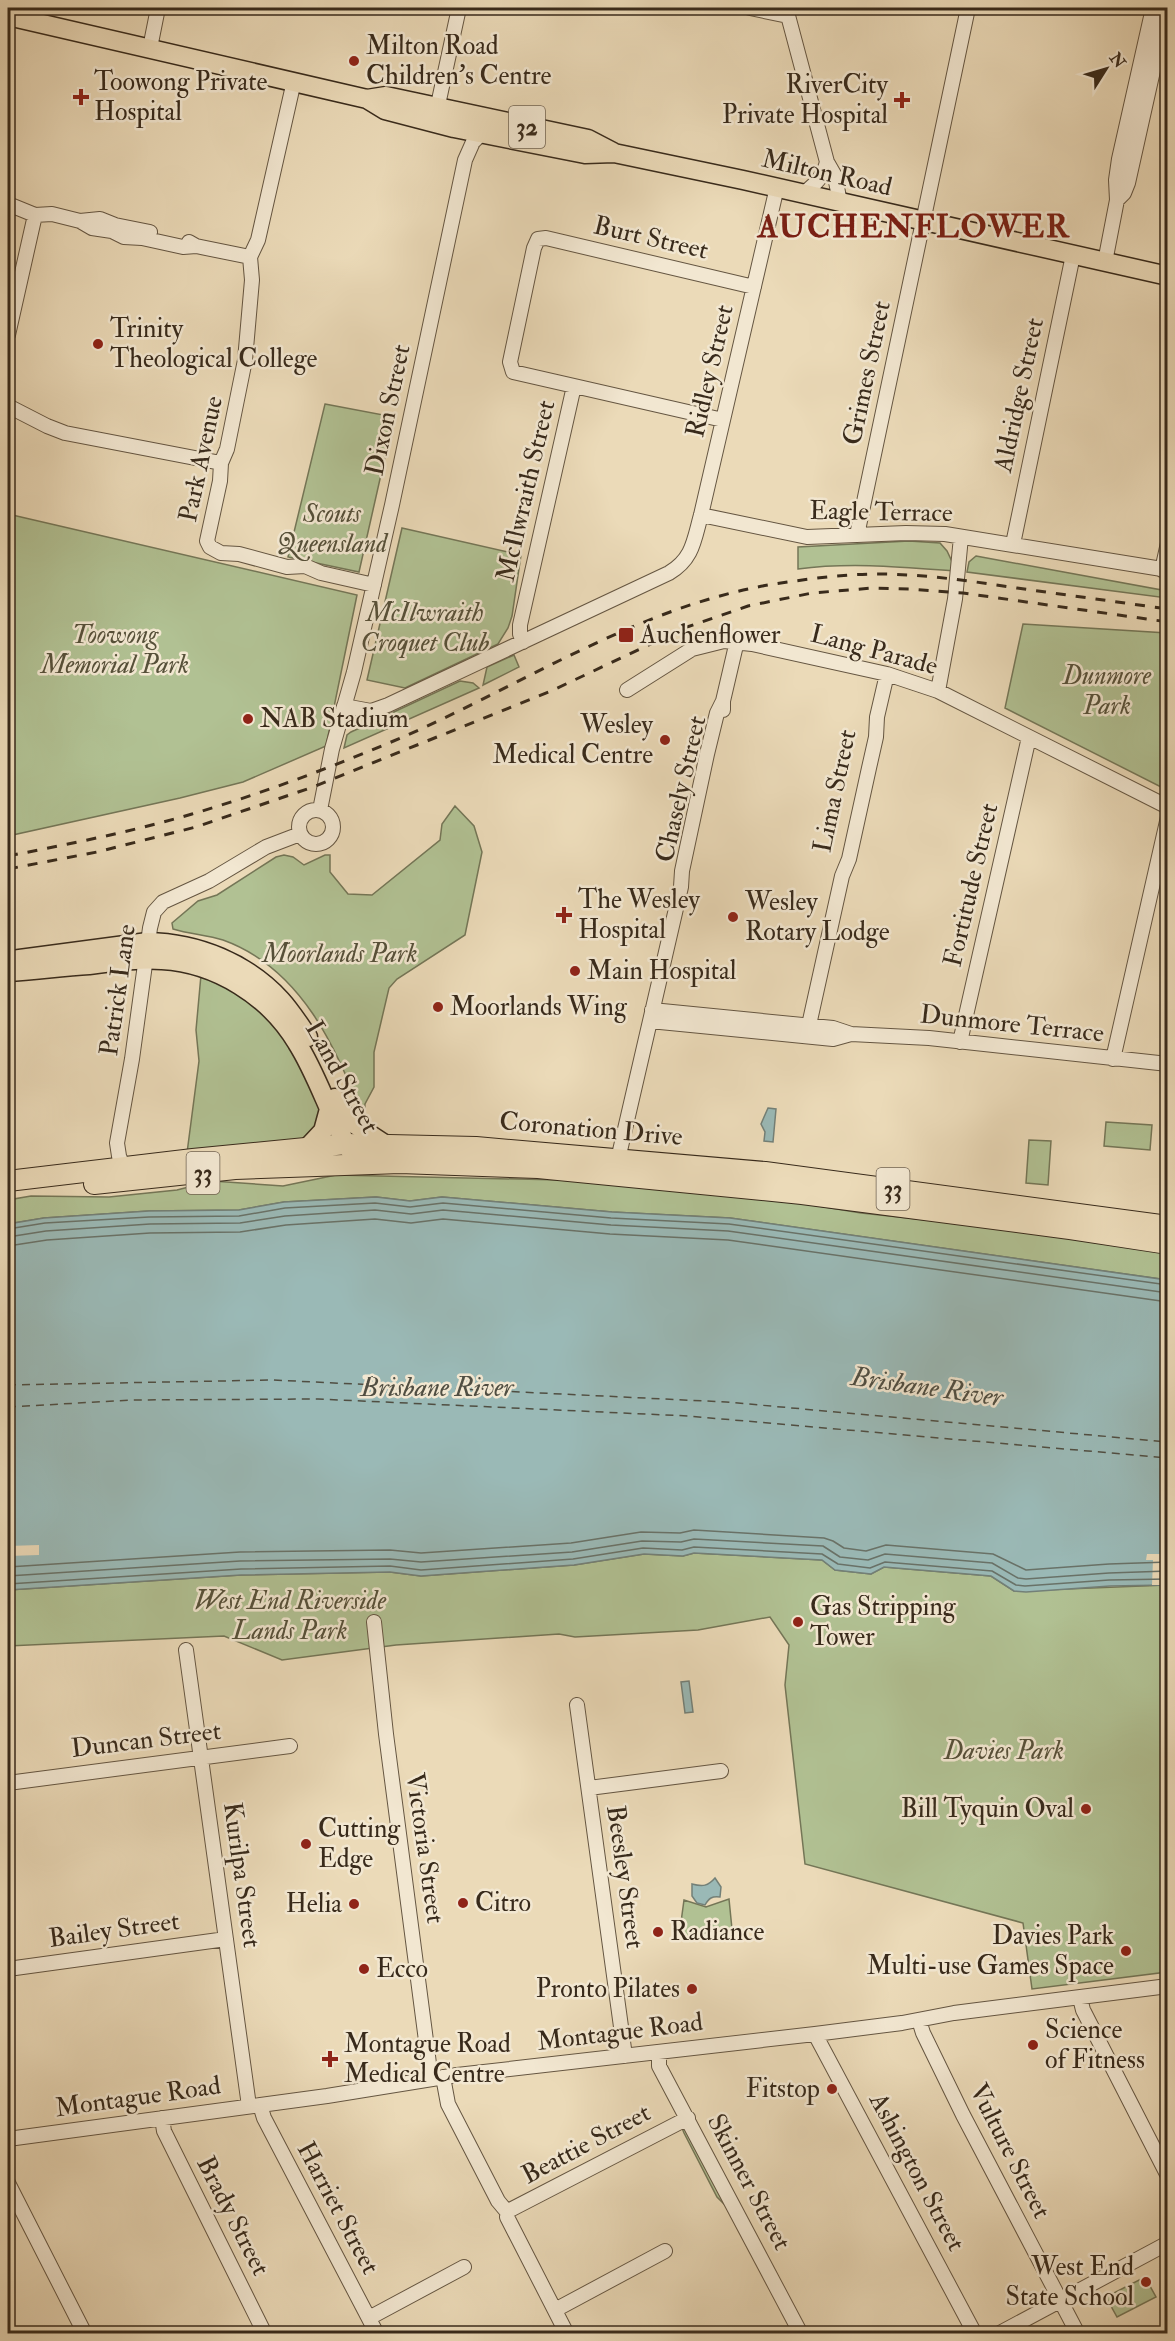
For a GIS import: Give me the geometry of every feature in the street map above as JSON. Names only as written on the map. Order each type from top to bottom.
[{"type":"highway","name":"Coronation Drive","points":[[8,1181],[346,1144],[383,1143],[476,1147],[1167,1244]]},
{"type":"highway","name":"Coronation Drive","points":[[8,1193],[235,1170],[400,1163],[538,1168],[617,1166],[765,1172],[1167,1226]]},
{"type":"main road","name":"Milton Road","points":[[8,16],[367,99],[386,96],[435,115],[588,140],[614,153]]},
{"type":"main road","name":"Milton Road","points":[[435,115],[454,128],[585,154],[614,153],[777,187],[1167,276]]},
{"type":"main road","name":"Land Street","points":[[8,972],[147,951],[167,943],[203,951],[237,966],[282,1001],[309,1038],[344,1114],[355,1126],[383,1143]]},
{"type":"main road","name":"Land Street","points":[[8,961],[147,951],[168,960],[226,977],[251,993],[274,1014],[298,1043],[346,1144],[355,1154],[400,1163]]},
{"type":"main road","points":[[308,1147],[323,1131],[329,1109]]},
{"type":"street","points":[[150,48],[158,8]]},
{"type":"street","points":[[435,115],[459,8]]},
{"type":"street","points":[[750,8],[787,12],[827,162],[835,176],[840,203]]},
{"type":"street","name":"Grimes Street","points":[[857,535],[968,8]]},
{"type":"street","points":[[1105,262],[1117,200],[1116,176],[1119,159],[1153,8]]},
{"type":"street","points":[[1117,200],[1124,193],[1128,183],[1167,8]]},
{"type":"street","name":"Park Avenue","points":[[294,81],[258,240],[250,257],[252,280],[245,360],[228,449],[220,463],[220,481],[207,541],[215,551],[239,554],[287,567],[305,566],[321,573],[374,585]]},
{"type":"street","name":"Dixon Street","points":[[454,128],[462,140],[465,160]]},
{"type":"street","name":"Dixon Street","points":[[320,810],[332,749],[374,585],[465,160],[473,142],[482,133]]},
{"type":"street","points":[[803,194],[820,180],[827,162]]},
{"type":"street","name":"Ridley Street","points":[[523,642],[669,573],[683,563],[693,545],[702,515],[777,187]]},
{"type":"street","points":[[8,204],[35,215],[52,214],[80,221],[100,219],[145,235],[183,239],[196,246],[250,257]]},
{"type":"street","points":[[8,334],[35,215]]},
{"type":"street","name":"Burt Street","points":[[574,386],[517,373],[511,369],[510,362],[534,248],[538,239],[546,238],[754,287]]},
{"type":"street","name":"Aldridge Street","points":[[1013,544],[1073,255]]},
{"type":"street","points":[[574,386],[723,420]]},
{"type":"street","name":"McIlwraith Street","points":[[523,642],[520,625],[574,386]]},
{"type":"street","points":[[8,406],[65,433],[220,463]]},
{"type":"street","name":"Eagle Terrace","points":[[702,515],[807,537],[930,532],[1165,570]]},
{"type":"street","points":[[938,691],[955,599],[961,537]]},
{"type":"street","points":[[1165,570],[1167,543]]},
{"type":"street","points":[[344,706],[363,711],[380,709],[523,642]]},
{"type":"street","name":"Lang Parade","points":[[627,690],[692,649],[714,643],[737,642],[887,674],[938,691],[1167,807]]},
{"type":"street","name":"Chasely Street","points":[[617,1166],[681,887],[689,872],[737,642]]},
{"type":"street","name":"Lima Street","points":[[809,1025],[842,876],[841,858],[852,804],[887,674]]},
{"type":"street","name":"Fortitude Street","points":[[960,1042],[1029,737]]},
{"type":"street","points":[[320,810],[329,815],[332,820],[331,836],[322,843],[312,844],[307,842],[298,828],[301,818],[309,811],[320,810]]},
{"type":"street","points":[[1113,1059],[1167,817]]},
{"type":"street","name":"Patrick Lane","points":[[123,1167],[117,1143],[151,919],[154,912],[163,902],[209,881],[266,847],[300,834]]},
{"type":"street","name":"Dunmore Terrace","points":[[651,1016],[823,1038],[851,1034]]},
{"type":"street","name":"Dunmore Terrace","points":[[651,1016],[809,1025],[833,1028],[851,1034],[960,1042],[1167,1064]]},
{"type":"street","name":"Victoria Street","points":[[374,1622],[386,1734],[437,2078],[498,2201],[508,2213],[507,2217],[567,2334]]},
{"type":"street","name":"Kurilpa Street","points":[[186,1650],[226,1939],[255,2105]]},
{"type":"street","name":"Beesley Street","points":[[577,1705],[625,2056]]},
{"type":"street","name":"Duncan Street","points":[[8,1783],[290,1746]]},
{"type":"street","points":[[589,1788],[721,1771]]},
{"type":"street","name":"Bailey Street","points":[[8,1969],[226,1939]]},
{"type":"street","name":"Montague Road","points":[[8,2139],[437,2078],[815,2034],[954,2013],[1167,1986]]},
{"type":"street","points":[[1080,1998],[1083,2010],[1167,2176]]},
{"type":"street","name":"Vulture Street","points":[[919,2020],[923,2033],[963,2115],[1078,2334]]},
{"type":"street","name":"Ashington Street","points":[[815,2034],[975,2334]]},
{"type":"street","name":"Skinner Street","points":[[659,2052],[658,2066],[688,2118],[801,2334]]},
{"type":"street","name":"Harriet Street","points":[[255,2105],[264,2118],[377,2334]]},
{"type":"street","name":"Brady Street","points":[[162,2118],[164,2131],[265,2334]]},
{"type":"street","name":"Beattie Street","points":[[508,2213],[688,2118]]},
{"type":"street","points":[[8,2183],[85,2334]]},
{"type":"street","points":[[998,2334],[1167,2243]]},
{"type":"street","points":[[555,2310],[665,2251]]},
{"type":"street","points":[[369,2318],[464,2267]]},
{"type":"green space","name":"Scouts Queensland","points":[[325,404],[394,417],[359,572],[288,557]]},
{"type":"green space","name":"Toowong Memorial Park","points":[[8,514],[357,595],[326,746],[243,782],[8,836]]},
{"type":"green space","name":"McIlwraith Croquet Club","points":[[402,528],[521,555],[512,616],[498,644],[405,688],[367,680]]},
{"type":"green space","points":[[909,541],[940,543],[947,551],[955,568],[954,571],[856,566],[798,569],[798,547]]},
{"type":"green space","points":[[976,556],[1167,591],[1167,598],[967,572],[969,562]]},
{"type":"green space","name":"Dunmore Park","points":[[1023,624],[1167,633],[1167,790],[1005,708]]},
{"type":"green space","points":[[514,655],[519,667],[483,685],[487,667]]},
{"type":"green space","points":[[460,681],[473,683],[479,688],[344,748],[347,735],[351,732]]},
{"type":"green space","name":"Moorlands Park","points":[[455,806],[474,826],[482,852],[465,935],[397,979],[389,988],[374,1052],[374,1087],[365,1104],[364,1120],[342,1065],[313,1014],[295,990],[274,970],[250,953],[223,940],[173,929],[172,923],[198,901],[217,895],[276,857],[284,855],[293,857],[304,865],[330,855],[330,872],[348,894],[372,895],[440,840],[442,824]]},
{"type":"green space","name":"Moorlands Park","points":[[201,975],[241,995],[264,1014],[280,1032],[295,1055],[321,1108],[323,1120],[310,1139],[187,1153],[199,1061],[196,1030]]},
{"type":"green space","points":[[1106,1122],[1152,1125],[1150,1150],[1104,1146]]},
{"type":"green space","points":[[1029,1140],[1051,1141],[1048,1185],[1026,1183]]},
{"type":"green space","points":[[336,1175],[560,1180],[703,1191],[782,1200],[861,1213],[1040,1232],[1167,1253],[1168,1280],[730,1218],[612,1212],[442,1197],[410,1201],[376,1197],[284,1202],[239,1210],[149,1211],[44,1218],[8,1224],[8,1200],[31,1196],[109,1197],[177,1190],[212,1181],[283,1186]]},
{"type":"green space","name":"Davies Park","points":[[694,1553],[822,1560],[835,1570],[871,1574],[884,1567],[991,1576],[1014,1591],[1167,1585],[1167,1972],[1032,1989],[1023,1923],[805,1864],[785,1685],[789,1645],[770,1617],[698,1630],[575,1637],[559,1634],[396,1645],[282,1660],[224,1636],[8,1646],[8,1590],[241,1575],[390,1572],[421,1576],[574,1565],[644,1554],[683,1556]]},
{"type":"green space","points":[[729,1899],[732,1929],[679,1937],[684,1900],[706,1907]]},
{"type":"green space","points":[[685,2127],[727,2207],[717,2197],[684,2133],[682,2128]]},
{"type":"green space","points":[[1145,2277],[1156,2297],[1117,2317],[1106,2297]]},
{"type":"water","points":[[768,1108],[776,1109],[773,1142],[764,1141],[765,1132],[761,1124]]},
{"type":"water","name":"Brisbane River","points":[[376,1197],[410,1201],[442,1197],[612,1212],[730,1218],[1167,1280],[1167,1585],[1110,1586],[1026,1592],[1014,1591],[991,1576],[884,1567],[871,1574],[835,1570],[822,1560],[694,1553],[683,1556],[644,1554],[574,1565],[421,1576],[390,1572],[241,1575],[8,1590],[8,1224],[44,1218],[149,1211],[239,1210],[284,1202]]},
{"type":"water","points":[[689,1681],[693,1712],[685,1713],[681,1682]]},
{"type":"water","points":[[715,1878],[721,1887],[720,1897],[711,1898],[705,1905],[697,1903],[692,1896],[692,1884],[705,1885]]},
{"type":"pier","points":[[39,1545],[39,1555],[8,1556],[8,1546]]},
{"type":"pier","points":[[1147,1554],[1167,1554],[1167,1559],[1162,1559],[1162,1585],[1152,1585],[1153,1560],[1146,1560]]},
{"type":"ferry route","points":[[8,1385],[273,1380],[726,1402],[1168,1442]]},
{"type":"ferry route","points":[[8,1407],[132,1400],[318,1399],[688,1416],[1168,1458]]},
{"type":"railway","points":[[8,856],[146,826],[219,806],[272,788],[403,737],[584,648],[630,628],[725,595],[774,584],[851,575],[912,575],[964,580],[1168,609]]},
{"type":"railway","points":[[8,869],[97,852],[196,827],[313,787],[551,691],[687,627],[748,606],[812,593],[873,588],[910,589],[963,593],[1168,622]]},
{"type":"place","name":"Milton Road Children's Centre","points":[[354,61]]},
{"type":"place","name":"Toowong Private Hospital","points":[[81,97]]},
{"type":"place","name":"RiverCity Private Hospital","points":[[902,100]]},
{"type":"place","name":"Trinity Theological College","points":[[98,344]]},
{"type":"place","name":"Auchenflower","points":[[626,635]]},
{"type":"place","name":"NAB Stadium","points":[[248,719]]},
{"type":"place","name":"Wesley Medical Centre","points":[[665,740]]},
{"type":"place","name":"The Wesley Hospital","points":[[564,915]]},
{"type":"place","name":"Wesley Rotary Lodge","points":[[733,917]]},
{"type":"place","name":"Main Hospital","points":[[575,971]]},
{"type":"place","name":"Moorlands Wing","points":[[438,1007]]},
{"type":"place","name":"Gas Stripping Tower","points":[[798,1622]]},
{"type":"place","name":"Bill Tyquin Oval","points":[[1086,1809]]},
{"type":"place","name":"Cutting Edge","points":[[306,1844]]},
{"type":"place","name":"Citro","points":[[463,1903]]},
{"type":"place","name":"Helia","points":[[354,1904]]},
{"type":"place","name":"Radiance","points":[[658,1932]]},
{"type":"place","name":"Davies Park Multi-use Games Space","points":[[1126,1951]]},
{"type":"place","name":"Ecco","points":[[364,1969]]},
{"type":"place","name":"Pronto Pilates","points":[[692,1989]]},
{"type":"place","name":"Science of Fitness","points":[[1033,2045]]},
{"type":"place","name":"Montague Road Medical Centre","points":[[330,2059]]},
{"type":"place","name":"Fitstop","points":[[832,2089]]},
{"type":"place","name":"West End State School","points":[[1146,2282]]},
{"type":"district","name":"AUCHENFLOWER","points":[[914,227]]},
{"type":"park label","name":"West End Riverside Lands Park","points":[[290,1616]]}]
